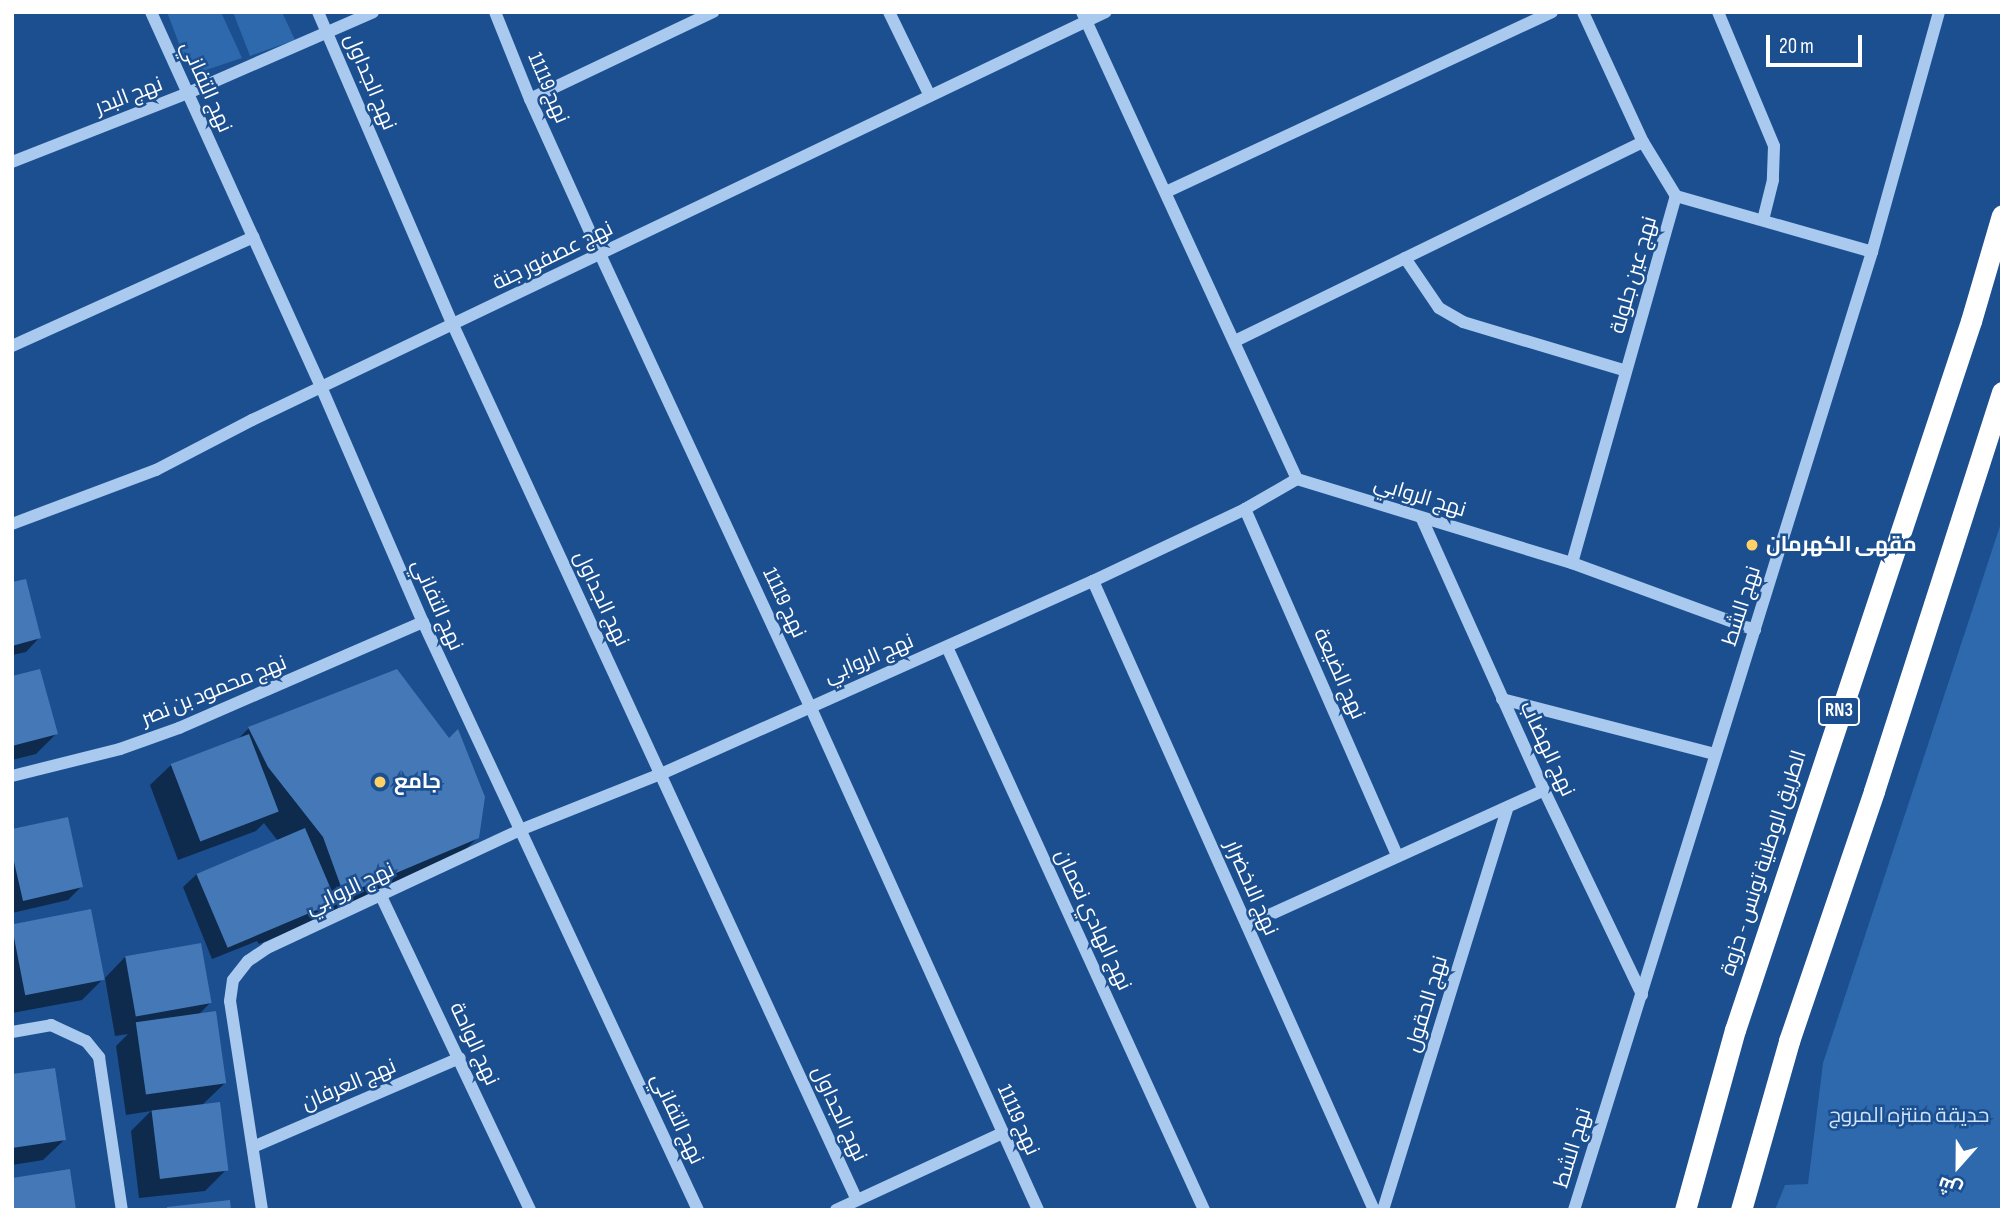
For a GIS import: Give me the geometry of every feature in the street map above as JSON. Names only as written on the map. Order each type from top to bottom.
[{"type":"highway","name":"الطريق الوطنية تونس - حزوة","points":[[1685,1210],[1735,1030],[1971,321],[2002,215]]},
{"type":"highway","points":[[1741,1210],[1789,1041],[1874,790],[2002,392]]},
{"type":"street","name":"نهج التفاني","points":[[151,12],[322,389],[423,622],[698,1210]]},
{"type":"street","name":"نهج الجداول","points":[[318,12],[453,325],[856,1198]]},
{"type":"street","name":"نهج البدر","points":[[12,162],[188,93],[328,34],[373,12]]},
{"type":"street","name":"نهج 11119","points":[[495,12],[530,99],[600,254],[810,706],[1038,1210]]},
{"type":"street","points":[[530,99],[713,12]]},
{"type":"street","points":[[889,12],[930,96]]},
{"type":"street","name":"نهج عصفور جنة","points":[[13,520],[156,470],[930,96],[1084,17],[1106,12]]},
{"type":"street","points":[[1166,192],[1552,12]]},
{"type":"street","name":"نهج عين جلولة","points":[[1572,563],[1676,196],[1643,142],[1583,12]]},
{"type":"street","points":[[1718,12],[1774,146],[1773,180],[1763,220]]},
{"type":"street","name":"نهج الشط","points":[[1574,1210],[1872,253],[1939,12]]},
{"type":"street","points":[[1084,17],[1297,479]]},
{"type":"street","points":[[1235,341],[1643,142]]},
{"type":"street","points":[[1676,196],[1872,253]]},
{"type":"street","points":[[12,346],[253,237]]},
{"type":"street","points":[[1405,258],[1439,308],[1463,322],[1626,371]]},
{"type":"street","name":"نهج الروابي","points":[[262,1210],[230,1000],[233,980],[248,961],[267,948],[382,897],[520,830],[661,774],[1093,581],[1245,509],[1297,479],[1572,563],[1755,630]]},
{"type":"street","name":"نهج الضيعة","points":[[1245,509],[1396,856]]},
{"type":"street","name":"نهج الهضاب","points":[[1422,519],[1544,790],[1642,995]]},
{"type":"street","name":"نهج الاخضرار","points":[[1093,581],[1374,1210]]},
{"type":"street","name":"نهج محمود بن نصر","points":[[12,776],[120,749],[179,728],[423,622]]},
{"type":"street","name":"نهج الهادي نعمان","points":[[947,647],[1204,1210]]},
{"type":"street","points":[[1502,699],[1714,754]]},
{"type":"street","points":[[1247,925],[1396,856],[1507,810],[1544,790]]},
{"type":"street","name":"نهج الحقول","points":[[1383,1210],[1507,810]]},
{"type":"street","name":"نهج الواحة","points":[[382,897],[530,1210]]},
{"type":"street","points":[[12,1031],[51,1025],[86,1041],[99,1056],[122,1210]]},
{"type":"street","name":"نهج العرفان","points":[[253,1147],[460,1058]]},
{"type":"street","points":[[836,1210],[856,1198],[1003,1133]]},
{"type":"green space","points":[[167,12],[221,12],[242,58],[191,75]]},
{"type":"green space","points":[[233,12],[282,12],[295,40],[250,56]]},
{"type":"green space","name":"حديقة منتزه المروج","points":[[2002,520],[2002,1210],[1775,1210],[1785,1185],[1808,1184],[1823,1063]]},
{"type":"building","points":[[26,579],[41,638],[12,646],[12,582]]},
{"type":"building","points":[[40,669],[58,734],[12,746],[12,676]]},
{"type":"building","name":"جامع","points":[[397,669],[449,738],[458,729],[485,797],[479,838],[344,895],[323,837],[268,767],[248,727]]},
{"type":"building","points":[[249,734],[279,811],[200,842],[171,764]]},
{"type":"building","points":[[68,817],[83,887],[23,901],[12,853],[12,829]]},
{"type":"building","points":[[305,828],[336,902],[228,948],[196,874]]},
{"type":"building","points":[[91,909],[105,980],[25,995],[12,924]]},
{"type":"building","points":[[201,943],[212,1003],[136,1016],[125,956]]},
{"type":"building","points":[[216,1011],[226,1083],[146,1095],[136,1022]]},
{"type":"building","points":[[55,1068],[66,1140],[12,1148],[12,1074]]},
{"type":"building","points":[[220,1102],[228,1170],[160,1179],[152,1110]]},
{"type":"building","points":[[70,1169],[76,1210],[12,1210],[12,1178]]},
{"type":"building","points":[[230,1200],[231,1210],[167,1210],[167,1207]]},
{"type":"place","name":"مقهى الكهرمان","points":[[1752,545]]},
{"type":"place","name":"جامع","points":[[380,782]]}]
